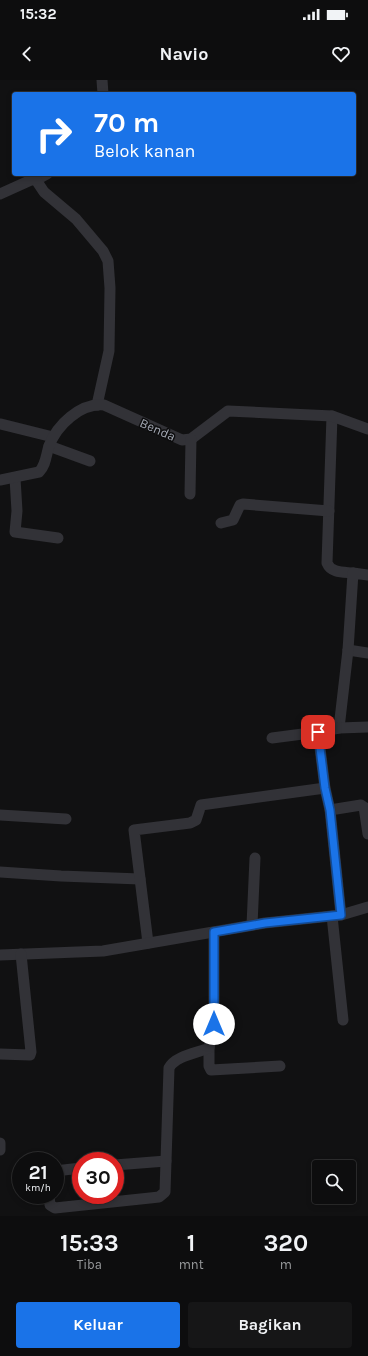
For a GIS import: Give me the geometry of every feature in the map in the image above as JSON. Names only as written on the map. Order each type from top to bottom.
[{"type":"street","points":[[102,80],[103,92]]},
{"type":"street","points":[[0,194],[43,176]]},
{"type":"street","points":[[0,480],[39,472],[43,468],[51,441],[58,428],[75,413],[98,405],[109,351],[110,288],[108,261],[103,251],[76,219],[44,192],[36,180]]},
{"type":"street","name":"Benda","points":[[98,405],[104,405],[182,440],[191,439],[228,411],[332,416],[368,429]]},
{"type":"street","points":[[332,416],[327,563],[333,570],[368,575]]},
{"type":"street","points":[[1,424],[51,441],[90,461]]},
{"type":"street","points":[[190,494],[191,439]]},
{"type":"street","points":[[15,478],[17,511],[15,532],[58,538]]},
{"type":"street","points":[[221,523],[233,520],[240,505],[243,504],[329,511]]},
{"type":"street","points":[[339,728],[348,650],[353,573]]},
{"type":"street","points":[[348,650],[368,653]]},
{"type":"street","points":[[272,738],[339,728],[368,727]]},
{"type":"street","points":[[318,732],[325,788],[330,810],[343,1020]]},
{"type":"street","points":[[148,943],[134,830],[190,823],[196,820],[201,805],[325,788]]},
{"type":"street","points":[[330,810],[361,805],[364,807],[368,834]]},
{"type":"street","points":[[0,815],[66,819]]},
{"type":"street","points":[[252,925],[255,858]]},
{"type":"street","points":[[0,872],[69,877],[140,879]]},
{"type":"street","points":[[0,955],[103,951],[252,925],[336,916],[368,908]]},
{"type":"street","points":[[214,932],[214,1024],[209,1048],[209,1066],[211,1070],[280,1066]]},
{"type":"street","points":[[0,1054],[30,1055],[32,1052],[21,954]]},
{"type":"street","points":[[50,1204],[55,1208],[159,1196],[163,1194],[166,1187],[169,1068],[178,1060],[209,1048]]},
{"type":"street","points":[[0,1143],[0,1150]]},
{"type":"street","points":[[124,1165],[166,1161]]},
{"type":"route","points":[[214,1024],[214,932],[265,923],[341,915],[330,810],[325,788],[318,732]]}]
